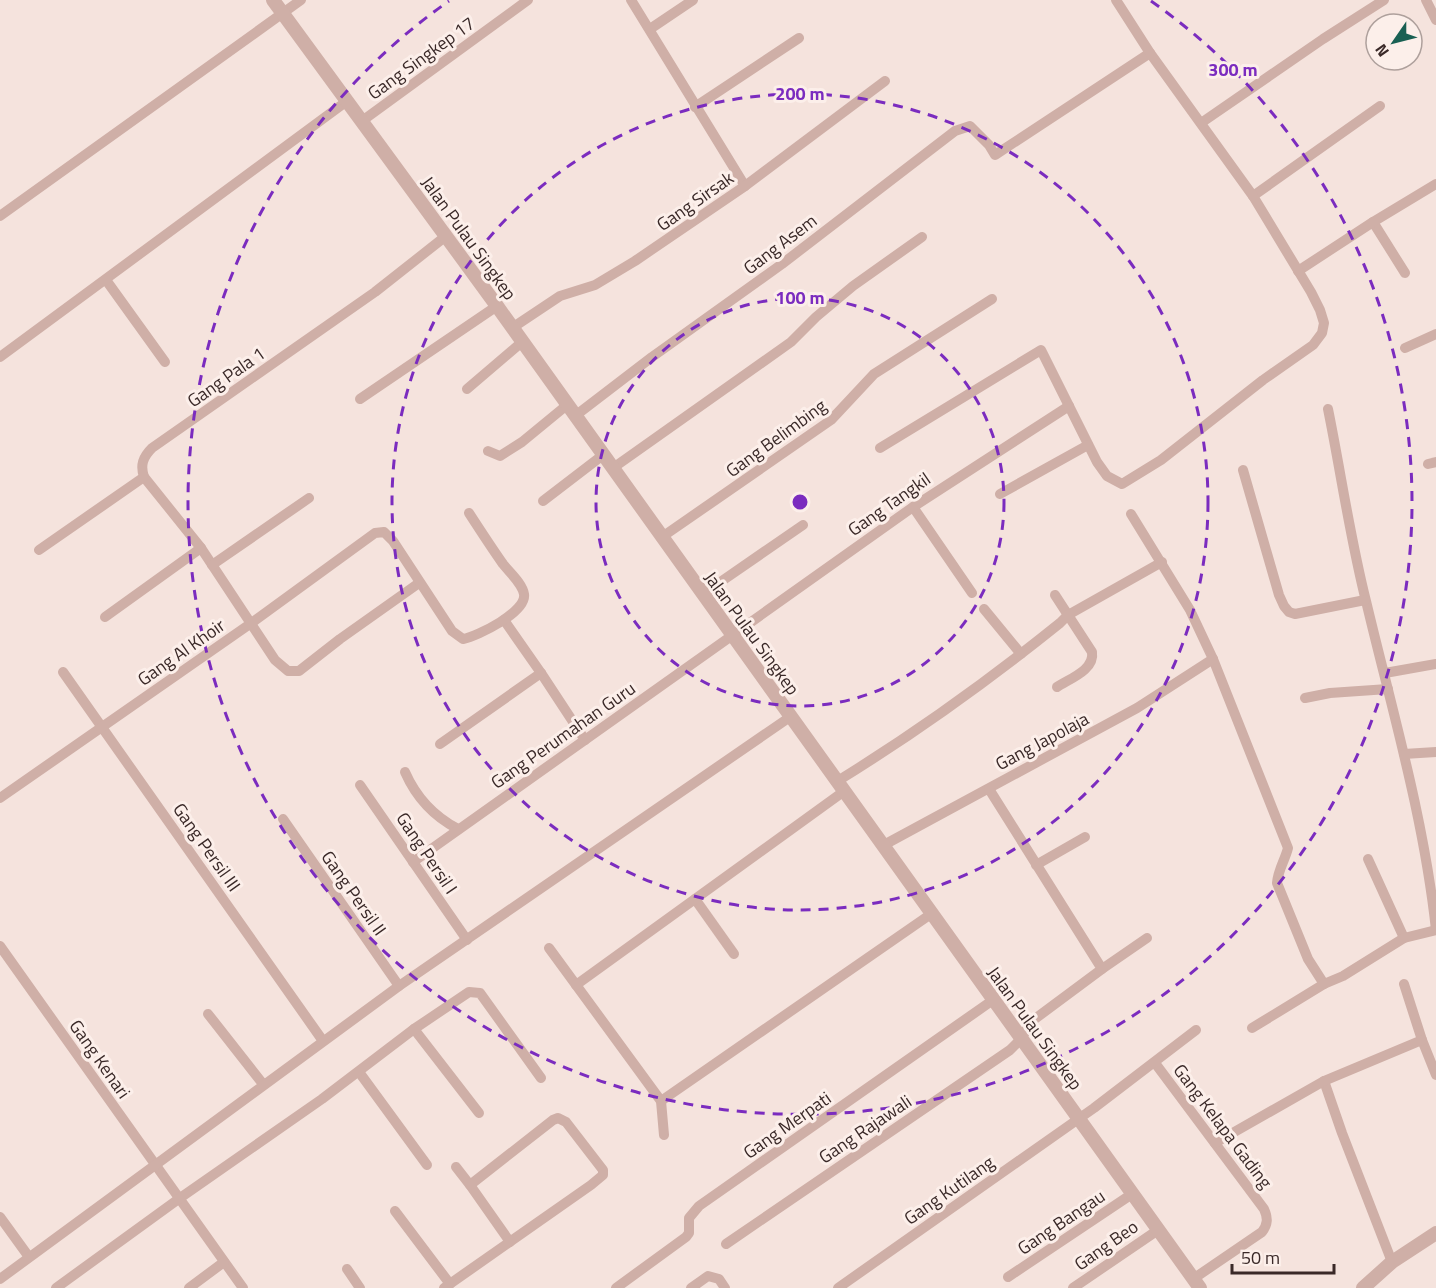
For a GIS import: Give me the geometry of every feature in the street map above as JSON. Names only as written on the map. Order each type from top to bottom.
[{"type":"street","name":"Jalan Pulau Singkep","points":[[273,0],[497,306],[1196,1284]]},
{"type":"street","points":[[0,216],[301,0]]},
{"type":"street","points":[[506,0],[513,10]]},
{"type":"street","name":"Gang Singkep 17","points":[[362,121],[528,0]]},
{"type":"street","points":[[630,0],[745,186]]},
{"type":"street","points":[[650,29],[693,0]]},
{"type":"street","points":[[880,448],[1041,350],[1088,445],[1107,476],[1122,484],[1168,454],[1263,380],[1313,345],[1322,333],[1324,323],[1316,301],[1253,196],[1150,53],[1116,0]]},
{"type":"street","points":[[1201,123],[1384,0]]},
{"type":"street","points":[[1426,0],[1436,20]]},
{"type":"street","points":[[696,107],[799,38]]},
{"type":"street","name":"Gang Asem","points":[[571,410],[652,357],[782,264],[955,131],[970,126],[996,155],[1150,53]]},
{"type":"street","name":"Gang Sirsak","points":[[512,328],[560,296],[595,285],[635,261],[745,186],[885,81]]},
{"type":"street","points":[[0,357],[347,101]]},
{"type":"street","points":[[1253,196],[1380,106]]},
{"type":"street","points":[[1298,271],[1436,184]]},
{"type":"street","points":[[1373,222],[1405,273]]},
{"type":"street","name":"Gang Pala 1","points":[[144,477],[143,459],[152,448],[375,292],[446,236]]},
{"type":"street","points":[[613,468],[791,342],[816,316],[853,286],[922,237]]},
{"type":"street","points":[[106,280],[165,362]]},
{"type":"street","name":"Gang Belimbing","points":[[662,537],[831,420],[874,374],[993,299]]},
{"type":"street","points":[[360,399],[497,306]]},
{"type":"street","points":[[1405,348],[1436,334]]},
{"type":"street","points":[[467,388],[522,342]]},
{"type":"street","name":"Gang Tangkil","points":[[732,636],[913,507],[1069,406]]},
{"type":"street","points":[[1252,1028],[1404,938],[1436,930],[1428,866],[1404,754],[1365,600],[1328,409]]},
{"type":"street","points":[[488,451],[500,456],[571,410]]},
{"type":"street","points":[[999,494],[1088,445]]},
{"type":"street","points":[[543,501],[603,454]]},
{"type":"street","points":[[1243,470],[1279,595],[1289,612],[1295,614],[1365,600]]},
{"type":"street","points":[[39,550],[144,477],[201,548],[275,660],[288,671],[299,671],[419,583],[452,631],[463,639],[473,637],[504,620],[523,603],[525,597],[522,588],[469,513]]},
{"type":"street","points":[[212,565],[309,498]]},
{"type":"street","points":[[913,507],[972,593]]},
{"type":"street","points":[[1131,514],[1190,610],[1213,659],[1288,848],[1278,873],[1277,883],[1308,958],[1324,984]]},
{"type":"street","points":[[702,594],[804,525]]},
{"type":"street","name":"Gang Al Khoir","points":[[0,798],[250,624],[375,533],[384,532],[393,541],[419,583]]},
{"type":"street","points":[[105,617],[201,548]]},
{"type":"street","points":[[576,986],[695,899],[839,787],[949,709],[1068,615],[1162,562]]},
{"type":"street","points":[[1055,595],[1093,657],[1089,666],[1056,687]]},
{"type":"street","points":[[984,609],[1021,654]]},
{"type":"street","points":[[504,620],[542,673],[585,740]]},
{"type":"street","name":"Gang Perumahan Guru","points":[[413,862],[732,636]]},
{"type":"street","name":"Gang Japolaja","points":[[882,846],[1147,703],[1213,659]]},
{"type":"street","points":[[1384,673],[1436,664]]},
{"type":"street","name":"Gang Persil III","points":[[63,672],[323,1041]]},
{"type":"street","points":[[440,744],[542,673]]},
{"type":"street","points":[[1305,698],[1330,693],[1388,689]]},
{"type":"street","points":[[0,1279],[399,986],[791,719]]},
{"type":"street","points":[[1404,754],[1436,752]]},
{"type":"street","points":[[405,772],[411,786],[425,806],[458,829]]},
{"type":"street","name":"Gang Persil I","points":[[360,785],[467,940]]},
{"type":"street","points":[[989,789],[1102,969]]},
{"type":"street","name":"Gang Persil II","points":[[283,819],[399,986]]},
{"type":"street","points":[[1036,865],[1085,837]]},
{"type":"street","points":[[1368,859],[1404,938]]},
{"type":"street","points":[[695,899],[734,954]]},
{"type":"street","points":[[661,1101],[931,914]]},
{"type":"street","name":"Gang Rajawali","points":[[726,1244],[1010,1050],[1020,1040],[1032,1021],[1147,938]]},
{"type":"street","name":"Gang Kenari","points":[[0,946],[243,1288]]},
{"type":"street","points":[[549,948],[661,1101],[664,1134]]},
{"type":"street","points":[[1404,984],[1422,1040],[1432,1054],[1436,1075]]},
{"type":"street","points":[[56,1288],[176,1194],[359,1072],[414,1029],[470,992],[480,993],[542,1078]]},
{"type":"street","name":"Gang Merpati","points":[[616,1288],[686,1237],[689,1233],[689,1218],[699,1206],[993,1000]]},
{"type":"street","points":[[208,1014],[263,1084]]},
{"type":"street","points":[[414,1029],[479,1113]]},
{"type":"street","name":"Gang Kutilang","points":[[838,1288],[1078,1119],[1196,1030]]},
{"type":"street","points":[[1215,1143],[1324,1081],[1422,1040]]},
{"type":"street","name":"Gang Kelapa Gading","points":[[1155,1063],[1267,1216],[1266,1226],[1262,1232],[1196,1284]]},
{"type":"street","points":[[359,1072],[427,1165]]},
{"type":"street","points":[[1324,1081],[1392,1262]]},
{"type":"street","points":[[395,1211],[447,1286],[591,1185],[603,1175],[603,1170],[566,1122],[558,1118],[470,1185]]},
{"type":"street","points":[[456,1167],[510,1242]]},
{"type":"street","name":"Gang Bangau","points":[[1008,1277],[1132,1194]]},
{"type":"street","points":[[0,1217],[29,1257]]},
{"type":"street","name":"Gang Beo","points":[[1073,1288],[1158,1230]]},
{"type":"street","points":[[1363,1288],[1392,1262],[1436,1233]]},
{"type":"street","points":[[189,1288],[224,1262]]},
{"type":"street","points":[[347,1269],[355,1286]]},
{"type":"street","points":[[691,1288],[708,1276],[718,1279],[725,1288]]}]
